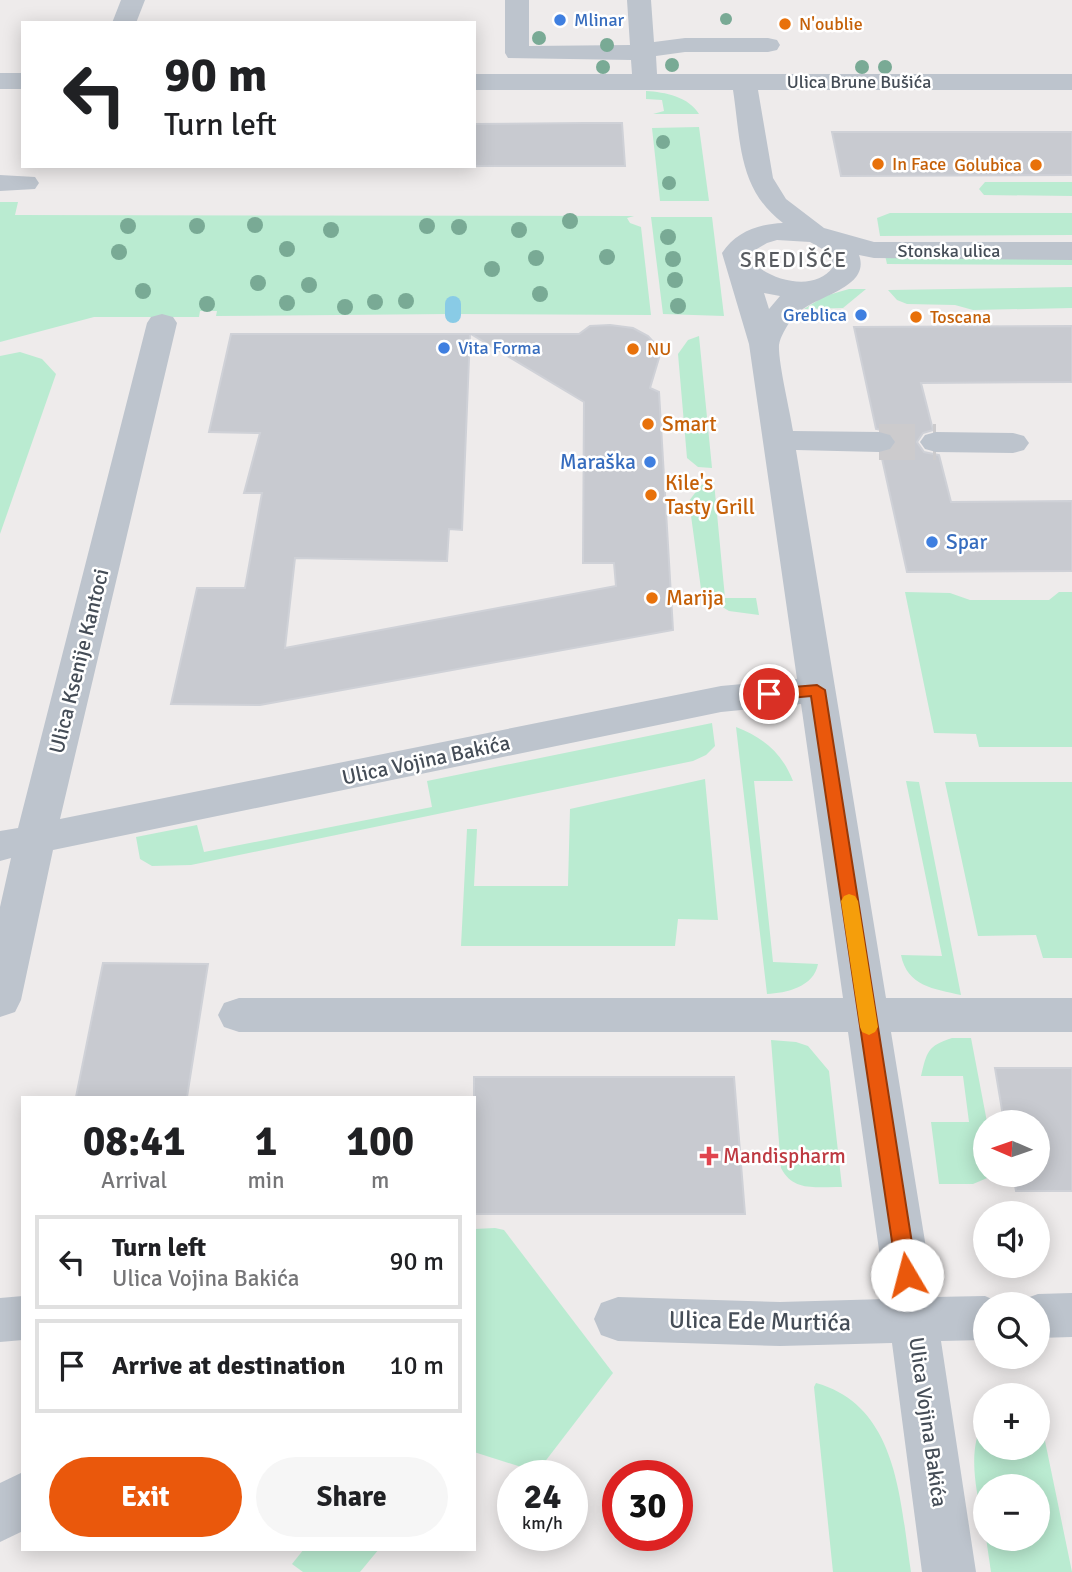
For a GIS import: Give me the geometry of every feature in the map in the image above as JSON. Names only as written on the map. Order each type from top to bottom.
[{"type":"street","points":[[125,21],[133,0]]},
{"type":"street","points":[[486,82],[499,0]]},
{"type":"street","points":[[516,0],[517,53],[643,50],[685,45],[768,45]]},
{"type":"street","points":[[639,0],[646,82]]},
{"type":"street","points":[[0,81],[21,81]]},
{"type":"street","name":"Ulica Brune Bušića","points":[[486,82],[1072,82]]},
{"type":"street","name":"Stonska ulica","points":[[743,258],[753,225],[760,178],[744,82]]},
{"type":"street","name":"Stonska ulica","points":[[760,178],[775,204],[820,236],[874,250],[1072,251]]},
{"type":"street","points":[[764,344],[776,319],[793,300],[825,285],[843,275],[848,265],[839,246],[820,236],[772,231],[751,237],[743,258],[768,285],[785,289],[825,285]]},
{"type":"street","name":"Ulica Vojina Bakića","points":[[743,258],[764,344],[949,1572]]},
{"type":"street","name":"Stonska ulica","points":[[825,285],[854,275],[878,271],[1072,270]]},
{"type":"street","name":"Ulica Ksenije Kantoci","points":[[0,1000],[18,843],[162,323]]},
{"type":"street","points":[[779,440],[879,442]]},
{"type":"street","points":[[936,442],[1013,443]]},
{"type":"street","name":"Ulica Vojina Bakića","points":[[18,843],[721,699],[817,690]]},
{"type":"street","points":[[239,1015],[1072,1015]]},
{"type":"street","points":[[1050,1316],[1072,1315]]},
{"type":"street","points":[[0,1320],[21,1318]]},
{"type":"street","name":"Ulica Ede Murtića","points":[[618,1319],[780,1324],[973,1318]]},
{"type":"street","points":[[0,1516],[21,1499]]},
{"type":"green space","points":[[646,91],[668,94],[683,100],[699,114],[653,114],[664,111],[662,100],[646,99]]},
{"type":"green space","points":[[699,127],[709,201],[660,201],[652,128]]},
{"type":"green space","points":[[985,182],[1072,182],[1072,196],[984,195],[979,189]]},
{"type":"green space","points":[[0,202],[18,202],[15,215],[634,216],[627,218],[630,223],[641,227],[651,315],[454,314],[455,303],[449,302],[449,314],[216,316],[217,311],[200,311],[199,317],[94,317],[0,342]]},
{"type":"green space","points":[[890,213],[1072,213],[1072,235],[880,236],[877,218]]},
{"type":"green space","points":[[651,217],[712,217],[724,316],[663,314]]},
{"type":"green space","points":[[885,255],[1072,256],[1072,265],[887,264]]},
{"type":"green space","points":[[1072,287],[1072,308],[973,310],[955,305],[907,304],[897,300],[888,290]]},
{"type":"green space","points":[[849,289],[866,289],[843,308],[804,309],[825,296]]},
{"type":"green space","points":[[699,336],[712,468],[698,467],[687,458],[678,354],[688,340]]},
{"type":"green space","points":[[20,352],[42,359],[56,374],[0,534],[0,356]]},
{"type":"green space","points":[[714,482],[725,598],[756,598],[759,615],[729,611],[711,600],[701,589],[689,501],[701,485]]},
{"type":"green space","points":[[905,592],[950,593],[970,600],[1049,600],[1059,592],[1072,592],[1072,747],[979,747],[976,734],[934,733]]},
{"type":"green space","points":[[712,723],[715,746],[706,755],[693,761],[191,865],[152,866],[140,859],[136,837],[197,825],[204,852],[432,807],[427,781]]},
{"type":"green space","points":[[736,727],[771,748],[789,771],[793,781],[754,781],[773,962],[818,964],[811,978],[805,983],[782,992],[767,994]]},
{"type":"green space","points":[[705,779],[718,920],[678,919],[675,946],[461,946],[467,829],[477,829],[474,886],[568,886],[570,809]]},
{"type":"green space","points":[[906,781],[919,782],[961,995],[932,988],[916,980],[904,965],[901,955],[942,956]]},
{"type":"green space","points":[[945,782],[1072,782],[1072,958],[1043,958],[1036,935],[978,936]]},
{"type":"green space","points":[[952,1038],[971,1038],[985,1110],[973,1110],[973,1184],[939,1184],[931,1122],[969,1122],[963,1076],[921,1076],[929,1051],[937,1044]]},
{"type":"green space","points":[[771,1040],[808,1046],[829,1071],[842,1187],[799,1185],[786,1176],[781,1168]]},
{"type":"green space","points":[[495,1228],[504,1230],[613,1373],[546,1460],[499,1460],[476,1453],[476,1229]]},
{"type":"green space","points":[[816,1383],[843,1395],[864,1412],[880,1434],[898,1488],[911,1572],[833,1572],[814,1387]]},
{"type":"green space","points":[[1049,1460],[1072,1572],[991,1572],[988,1551],[1050,1551],[1050,1474],[975,1474],[974,1461]]},
{"type":"green space","points":[[302,1551],[377,1551],[360,1572],[303,1572],[292,1564]]},
{"type":"building","points":[[622,123],[625,166],[476,166],[476,124]]},
{"type":"building","points":[[832,132],[1072,132],[1072,175],[841,176]]},
{"type":"building","points":[[590,326],[633,328],[648,336],[658,347],[659,358],[650,388],[659,392],[673,630],[260,705],[171,704],[197,588],[245,588],[262,493],[244,493],[260,433],[209,432],[231,334],[470,334],[462,530],[449,529],[447,561],[295,558],[285,648],[616,586],[614,563],[583,563],[584,402],[471,334],[579,334]]},
{"type":"building","points":[[1072,326],[1072,382],[921,383],[933,430],[923,433],[917,442],[924,452],[939,455],[951,502],[1072,501],[1072,571],[907,572],[881,454],[892,451],[898,442],[891,432],[876,429],[854,327]]},
{"type":"building","points":[[103,963],[208,964],[187,1096],[76,1096]]},
{"type":"building","points":[[995,1068],[1072,1068],[1072,1191],[1016,1191],[1015,1187],[1050,1187],[1050,1110],[1002,1110]]},
{"type":"building","points":[[474,1077],[734,1077],[745,1214],[476,1214]]},
{"type":"waterway","points":[[453,304],[453,315]]},
{"type":"tunnel","points":[[879,442],[936,442]]},
{"type":"slow traffic","points":[[849,901],[869,1027]]},
{"type":"place","name":"Mlinar","points":[[560,20]]},
{"type":"place","name":"N'oublie","points":[[785,24]]},
{"type":"place","name":"In Face","points":[[878,164]]},
{"type":"place","name":"Golubica","points":[[1036,165]]},
{"type":"place","name":"Greblica","points":[[861,315]]},
{"type":"place","name":"Toscana","points":[[916,317]]},
{"type":"place","name":"Vita Forma","points":[[444,348]]},
{"type":"place","name":"NU","points":[[633,349]]},
{"type":"place","name":"Smart","points":[[648,424]]},
{"type":"place","name":"Maraška","points":[[650,462]]},
{"type":"place","name":"Kile's Tasty Grill","points":[[651,495]]},
{"type":"place","name":"Spar","points":[[932,542]]},
{"type":"place","name":"Marija","points":[[652,598]]},
{"type":"place","name":"Mandispharm","points":[[709,1156]]},
{"type":"district","name":"SREDIŠĆE","points":[[794,260]]},
{"type":"route","points":[[769,694],[817,690],[907,1275]]}]
